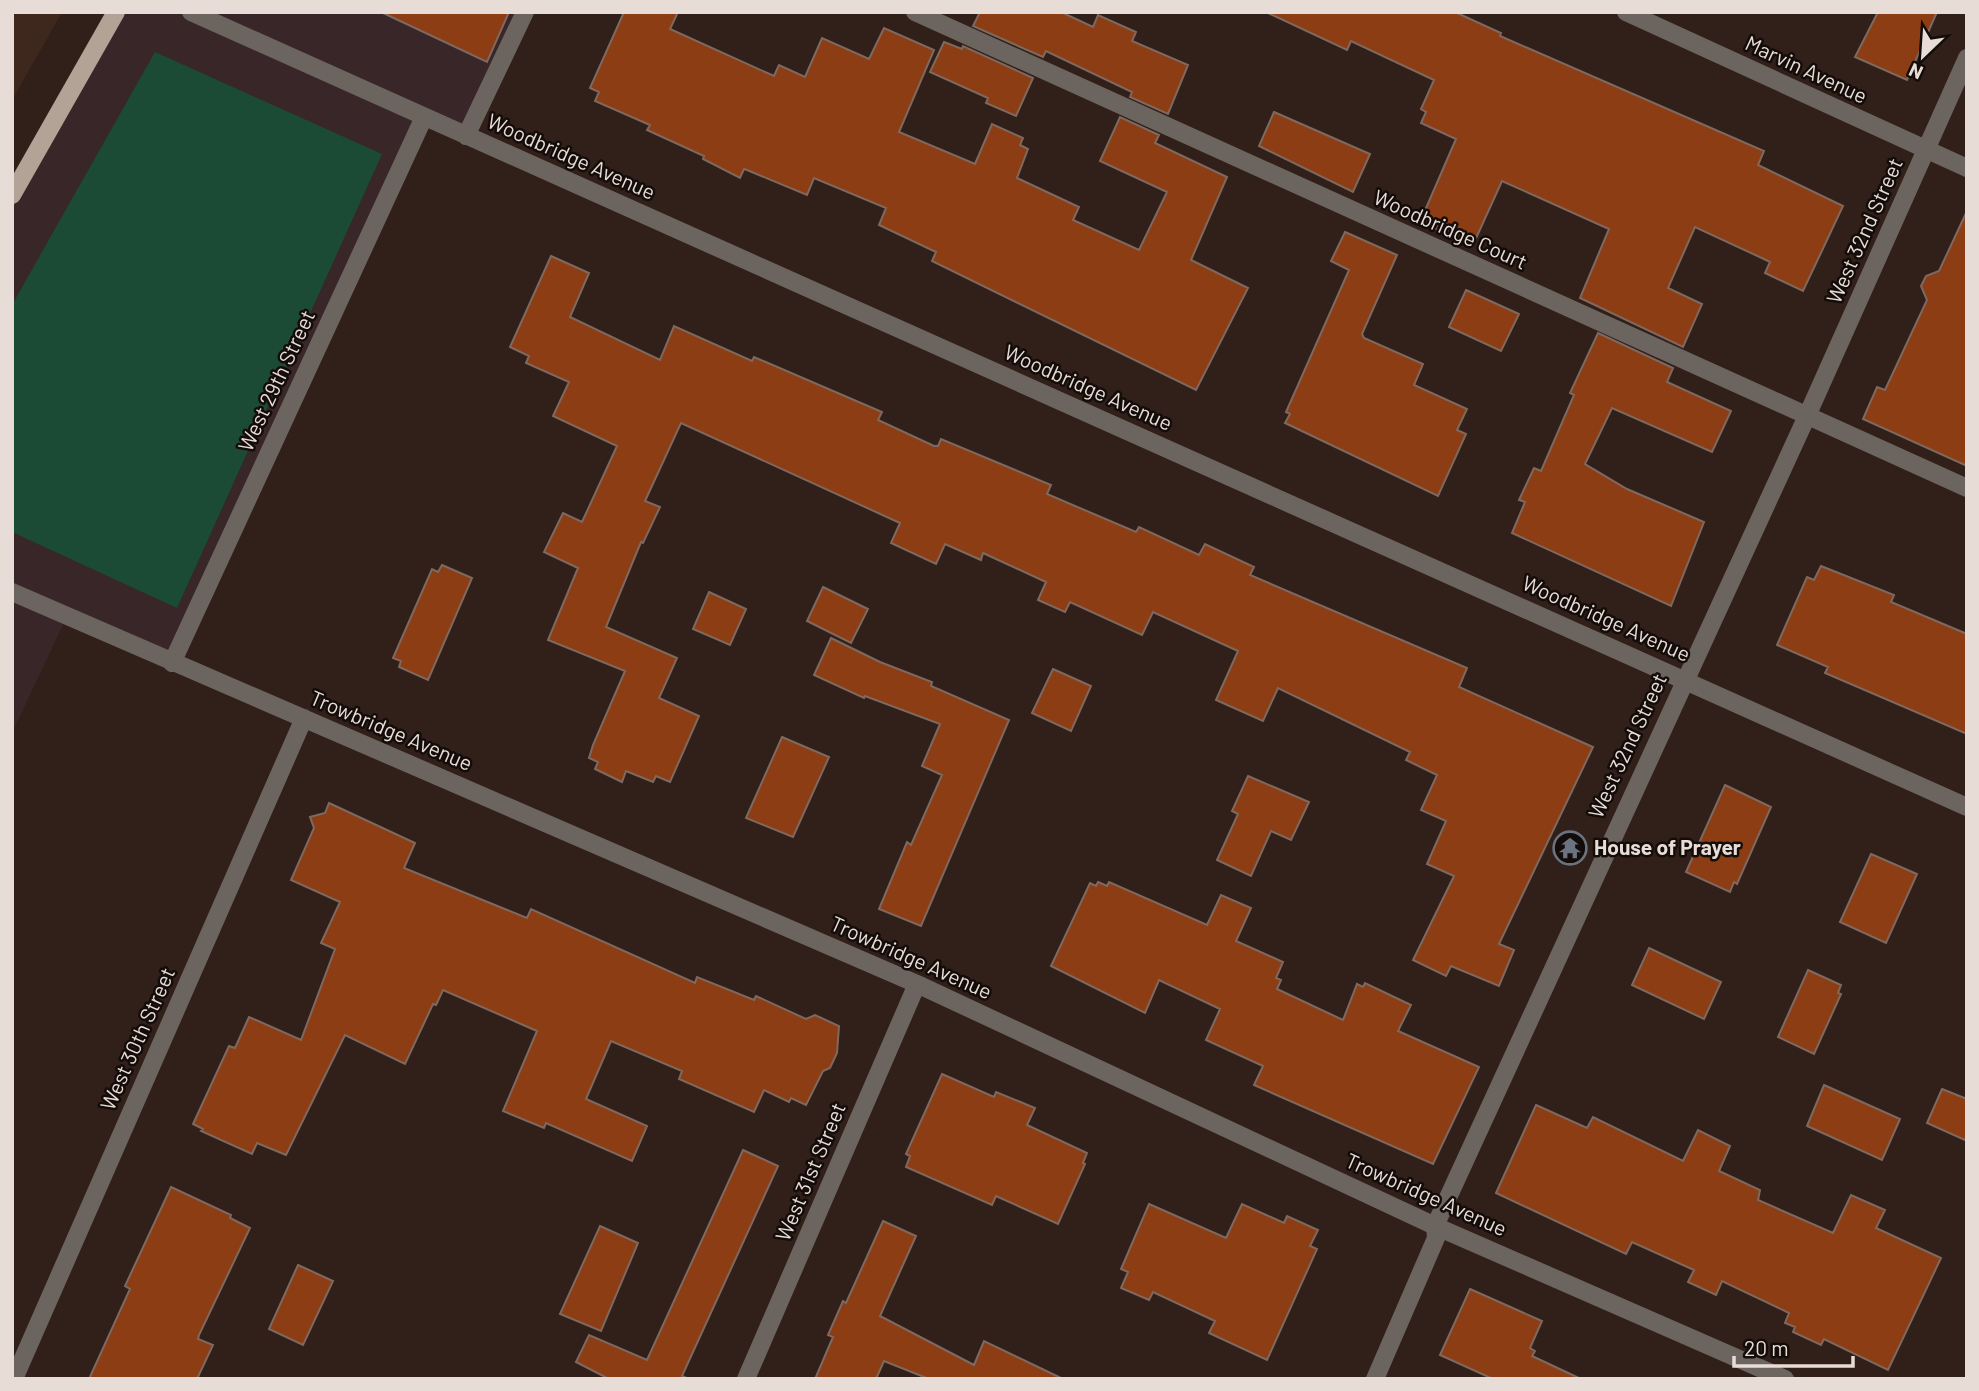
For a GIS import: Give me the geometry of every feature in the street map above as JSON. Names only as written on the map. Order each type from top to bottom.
[{"type":"main road","points":[[12,195],[116,12]]},
{"type":"street","name":"Woodbridge Avenue","points":[[191,12],[1967,807]]},
{"type":"street","points":[[466,136],[526,12]]},
{"type":"street","name":"Woodbridge Court","points":[[915,12],[1967,488]]},
{"type":"street","name":"Marvin Avenue","points":[[1626,12],[1967,168]]},
{"type":"street","name":"West 32nd Street","points":[[1375,1379],[1436,1238],[1435,1226],[1807,416],[1967,58]]},
{"type":"street","name":"West 29th Street","points":[[172,663],[424,117]]},
{"type":"street","name":"Trowbridge Avenue","points":[[12,592],[917,984],[1435,1226],[1785,1379]]},
{"type":"street","name":"West 30th Street","points":[[14,1379],[304,718]]},
{"type":"street","name":"West 31st Street","points":[[746,1379],[917,984]]},
{"type":"shaded area","points":[[12,12],[62,12],[12,100]]},
{"type":"shaded area","points":[[116,12],[525,12],[466,136],[424,118],[172,663],[67,616],[12,733],[12,195]]},
{"type":"green space","points":[[155,52],[382,154],[177,608],[12,532],[12,305]]},
{"type":"building","points":[[381,12],[509,12],[487,62]]},
{"type":"building","points":[[624,12],[678,12],[670,29],[774,76],[779,65],[805,77],[822,38],[869,59],[884,28],[934,50],[899,132],[975,164],[992,124],[1023,138],[1020,145],[1028,149],[1017,178],[1079,207],[1073,220],[1139,250],[1167,192],[1100,161],[1120,117],[1159,135],[1155,143],[1227,177],[1191,260],[1248,288],[1196,390],[932,261],[936,252],[879,225],[886,208],[814,178],[807,195],[744,169],[740,178],[703,159],[704,156],[647,130],[650,125],[595,101],[599,92],[590,88]]},
{"type":"building","points":[[980,12],[1061,12],[1093,27],[1098,15],[1136,32],[1132,41],[1188,65],[1168,114],[1130,97],[1132,92],[1046,51],[1043,57],[973,26]]},
{"type":"building","points":[[1266,12],[1455,12],[1501,33],[1500,36],[1764,151],[1758,165],[1843,206],[1803,291],[1765,273],[1770,262],[1695,227],[1668,288],[1702,304],[1683,347],[1580,298],[1609,229],[1502,181],[1473,245],[1420,222],[1456,139],[1421,123],[1426,112],[1421,109],[1434,80],[1351,41],[1347,50]]},
{"type":"building","points":[[1878,12],[1937,12],[1907,80],[1855,57]]},
{"type":"building","points":[[944,42],[962,49],[963,46],[1033,78],[1016,116],[986,103],[988,98],[930,72]]},
{"type":"building","points":[[1274,112],[1370,154],[1353,192],[1259,146]]},
{"type":"building","points":[[1967,211],[1967,466],[1863,419],[1877,387],[1885,390],[1927,300],[1921,286],[1926,276],[1939,271]]},
{"type":"building","points":[[1345,232],[1397,255],[1362,334],[1364,338],[1423,364],[1414,385],[1467,409],[1457,430],[1466,434],[1438,496],[1285,423],[1290,414],[1286,412],[1349,270],[1331,261]]},
{"type":"building","points":[[551,256],[589,273],[570,317],[660,360],[674,326],[752,361],[754,357],[882,412],[878,420],[934,446],[938,446],[941,439],[1051,485],[1047,494],[1136,532],[1139,527],[1199,555],[1205,544],[1254,567],[1250,575],[1467,668],[1459,687],[1593,747],[1499,944],[1514,950],[1499,986],[1451,966],[1446,976],[1413,960],[1454,876],[1427,864],[1446,821],[1421,810],[1437,775],[1406,760],[1410,752],[1278,688],[1263,721],[1216,700],[1238,651],[1153,612],[1142,635],[1070,602],[1065,612],[1038,600],[1046,582],[983,553],[981,560],[945,544],[936,564],[891,543],[900,523],[681,423],[645,501],[660,507],[643,543],[641,542],[606,627],[677,658],[659,698],[699,716],[670,782],[656,776],[653,782],[626,771],[622,782],[595,769],[598,762],[589,758],[625,671],[548,640],[578,568],[544,552],[563,513],[582,522],[617,446],[553,416],[569,382],[526,363],[529,356],[510,347]]},
{"type":"building","points":[[1466,290],[1519,314],[1501,351],[1449,327]]},
{"type":"building","points":[[1598,333],[1673,368],[1667,382],[1731,411],[1712,452],[1612,408],[1585,464],[1627,489],[1704,522],[1671,606],[1512,533],[1525,502],[1519,500],[1534,468],[1541,471],[1574,395],[1570,393]]},
{"type":"building","points":[[442,565],[472,578],[428,680],[399,667],[401,661],[393,658],[432,569],[438,572]]},
{"type":"building","points":[[1821,566],[1894,595],[1891,602],[1967,634],[1967,734],[1825,673],[1828,667],[1777,645],[1807,577],[1814,580]]},
{"type":"building","points":[[823,587],[868,609],[851,643],[807,621]]},
{"type":"building","points":[[709,592],[746,609],[730,645],[693,629]]},
{"type":"building","points":[[831,638],[880,662],[932,682],[931,686],[1009,720],[921,926],[879,909],[907,842],[911,845],[942,775],[922,766],[940,724],[865,696],[864,698],[814,675]]},
{"type":"building","points":[[1053,669],[1091,686],[1071,731],[1032,713]]},
{"type":"building","points":[[782,737],[829,757],[793,837],[746,818]]},
{"type":"building","points":[[1248,776],[1309,802],[1291,840],[1271,831],[1251,876],[1217,860],[1238,814],[1232,811]]},
{"type":"building","points":[[1725,785],[1771,807],[1737,884],[1734,882],[1730,892],[1686,872]]},
{"type":"building","points":[[329,803],[415,843],[404,868],[527,918],[531,909],[695,983],[697,977],[754,1000],[756,996],[806,1019],[815,1015],[839,1026],[837,1053],[830,1068],[823,1071],[806,1105],[791,1098],[789,1102],[764,1090],[754,1112],[679,1079],[682,1071],[611,1041],[586,1099],[647,1126],[632,1161],[546,1123],[544,1128],[503,1111],[537,1031],[443,990],[436,1005],[433,1004],[405,1064],[345,1035],[286,1155],[257,1143],[252,1154],[201,1131],[203,1129],[193,1124],[229,1046],[235,1048],[249,1017],[301,1040],[335,949],[321,943],[340,902],[291,880],[314,828],[310,817],[325,813]]},
{"type":"building","points":[[1871,854],[1917,874],[1886,943],[1840,922]]},
{"type":"building","points":[[1098,882],[1107,886],[1109,882],[1207,925],[1221,895],[1251,908],[1236,941],[1283,962],[1276,978],[1281,980],[1277,989],[1343,1020],[1357,984],[1363,987],[1365,983],[1411,1005],[1398,1031],[1479,1067],[1433,1164],[1254,1085],[1263,1066],[1206,1040],[1220,1009],[1159,980],[1145,1013],[1051,966],[1090,883],[1096,886]]},
{"type":"building","points":[[1649,948],[1721,982],[1704,1019],[1632,985]]},
{"type":"building","points":[[1808,970],[1841,985],[1838,993],[1841,994],[1814,1054],[1778,1037]]},
{"type":"building","points":[[942,1074],[994,1097],[996,1092],[1035,1108],[1027,1125],[1087,1153],[1083,1163],[1085,1164],[1058,1224],[996,1196],[992,1205],[906,1167],[910,1156],[906,1154]]},
{"type":"building","points":[[1824,1085],[1900,1119],[1882,1160],[1807,1126]]},
{"type":"building","points":[[1942,1089],[1967,1099],[1967,1141],[1927,1123]]},
{"type":"building","points":[[1536,1105],[1587,1128],[1593,1117],[1683,1161],[1698,1130],[1730,1146],[1719,1171],[1760,1190],[1758,1200],[1833,1233],[1851,1195],[1885,1210],[1876,1228],[1941,1258],[1888,1370],[1824,1339],[1821,1345],[1793,1332],[1795,1327],[1785,1323],[1789,1313],[1722,1281],[1716,1295],[1688,1282],[1694,1270],[1632,1242],[1626,1254],[1496,1193]]},
{"type":"building","points":[[743,1150],[778,1166],[682,1376],[689,1379],[609,1379],[576,1362],[589,1335],[647,1360]]},
{"type":"building","points":[[171,1187],[231,1215],[230,1218],[250,1228],[199,1335],[198,1339],[213,1345],[197,1379],[89,1379],[130,1289],[125,1286]]},
{"type":"building","points":[[1149,1204],[1226,1238],[1242,1204],[1284,1223],[1287,1216],[1318,1230],[1310,1246],[1317,1249],[1267,1360],[1209,1333],[1215,1321],[1153,1292],[1149,1300],[1121,1288],[1128,1272],[1121,1269]]},
{"type":"building","points":[[883,1221],[916,1236],[880,1316],[974,1365],[984,1341],[1063,1379],[929,1379],[884,1361],[876,1379],[815,1379],[833,1337],[828,1335],[843,1301],[846,1303]]},
{"type":"building","points":[[600,1226],[638,1243],[601,1331],[560,1314]]},
{"type":"building","points":[[298,1265],[333,1281],[303,1345],[269,1329]]},
{"type":"building","points":[[1470,1289],[1542,1321],[1530,1348],[1535,1351],[1532,1356],[1581,1379],[1493,1379],[1440,1355]]},
{"type":"place","name":"House of Prayer","points":[[1570,848]]}]
